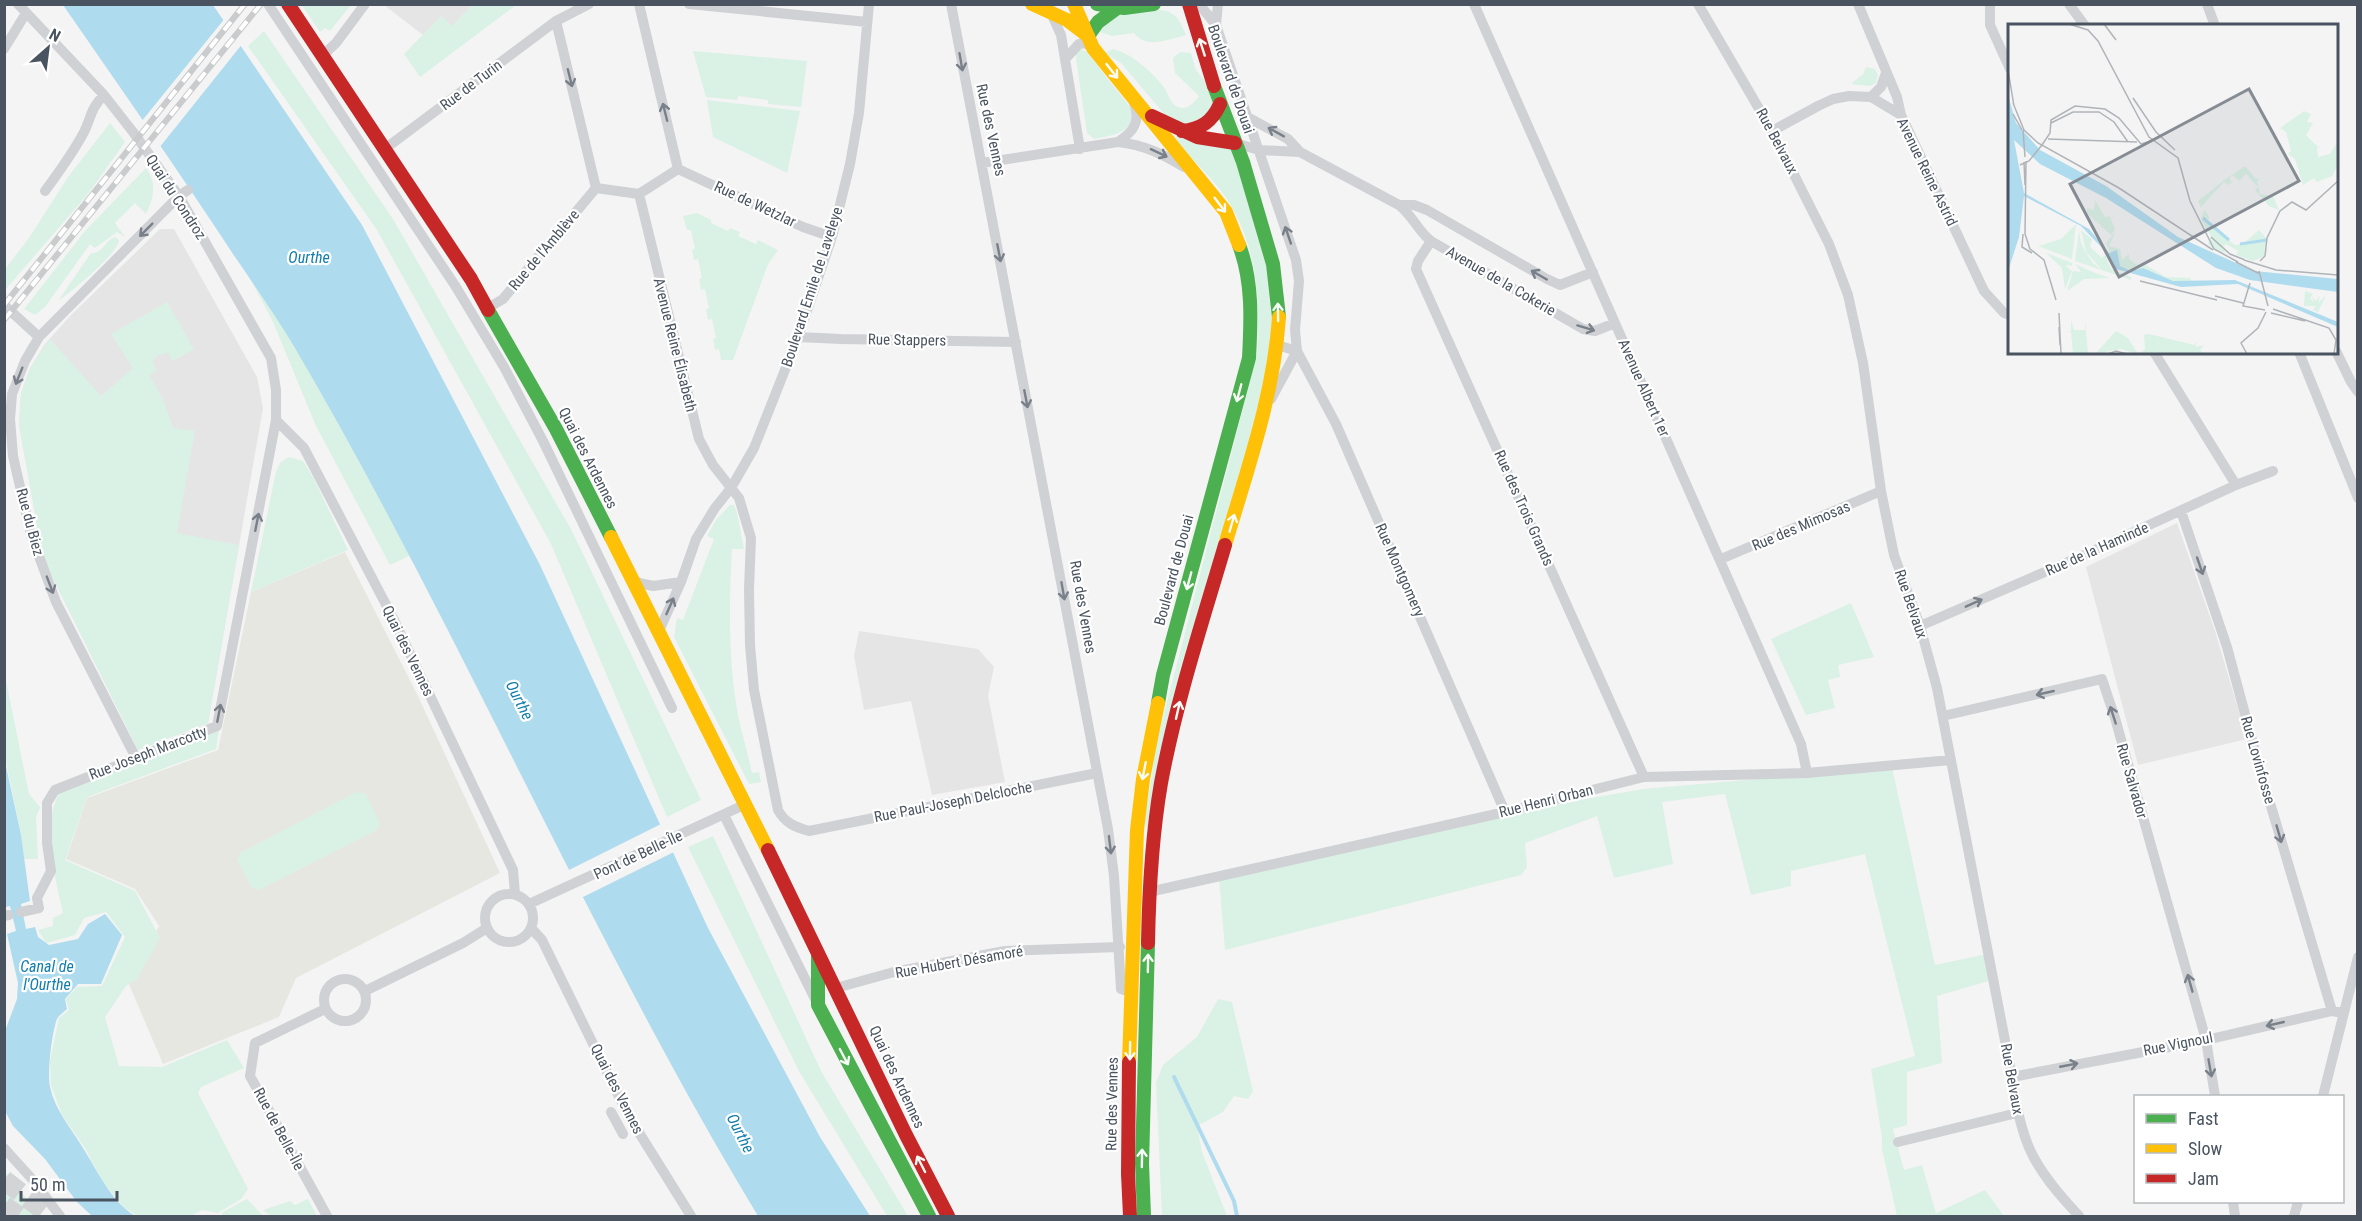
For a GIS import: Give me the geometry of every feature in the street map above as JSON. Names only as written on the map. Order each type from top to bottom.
[{"type":"main road","name":"Quai des Ardennes","points":[[288,4],[386,148],[488,308],[556,429],[746,804],[906,1136],[948,1216]]},
{"type":"main road","points":[[1032,4],[1050,11],[1091,42],[1098,22],[1117,8]]},
{"type":"main road","name":"Boulevard de Douai","points":[[1074,4],[1091,42],[1226,212],[1241,250],[1249,286],[1251,309],[1249,358],[1163,675],[1143,779],[1137,831],[1130,992]]},
{"type":"main road","points":[[1097,4],[1117,8],[1154,4]]},
{"type":"main road","name":"Boulevard de Douai","points":[[1149,892],[1161,784],[1185,682],[1265,410],[1277,345],[1279,311],[1273,264],[1189,4]]},
{"type":"main road","points":[[1181,131],[1202,128],[1217,113],[1220,104]]},
{"type":"main road","points":[[1144,111],[1197,137],[1235,143]]},
{"type":"main road","name":"Rue des Vennes","points":[[1144,1216],[1142,1163],[1149,892]]},
{"type":"main road","name":"Quai des Ardennes","points":[[818,950],[818,1005],[929,1216]]},
{"type":"main road","name":"Rue des Vennes","points":[[1130,992],[1128,1174],[1130,1216]]},
{"type":"street","name":"Quai du Condroz","points":[[18,4],[104,95],[183,193],[271,358],[276,390],[276,420]]},
{"type":"street","points":[[268,4],[456,287],[504,368],[543,441],[672,708]]},
{"type":"street","points":[[323,55],[336,43],[365,4]]},
{"type":"street","points":[[589,4],[556,21],[596,188],[639,194],[678,169],[639,4]]},
{"type":"street","points":[[689,4],[867,22]]},
{"type":"street","name":"Boulevard Emile de Laveleye","points":[[659,631],[681,582],[701,528],[731,488],[754,448],[798,337],[832,237],[850,164],[859,113],[868,4]]},
{"type":"street","name":"Rue des Vennes","points":[[951,4],[1098,773],[1114,876],[1121,989],[1130,992]]},
{"type":"street","points":[[1199,4],[1216,25]]},
{"type":"street","points":[[1216,25],[1218,4]]},
{"type":"street","name":"Avenue Albert 1er","points":[[1474,4],[1801,744],[1807,773]]},
{"type":"street","name":"Rue Belvaux","points":[[1698,4],[1772,131],[1829,244],[1848,296],[1863,363],[1881,491],[1894,555],[1920,626],[1943,716],[2017,1113],[2035,1164],[2053,1189],[2079,1216]]},
{"type":"street","points":[[1858,4],[1901,115]]},
{"type":"street","points":[[1989,4],[1990,26],[2008,65]]},
{"type":"street","points":[[2069,4],[2084,24]]},
{"type":"street","points":[[2207,4],[2214,24]]},
{"type":"street","points":[[1050,11],[1059,28],[1066,57],[1080,149]]},
{"type":"street","points":[[4,49],[26,13]]},
{"type":"street","name":"Rue de Turin","points":[[386,148],[556,21]]},
{"type":"street","name":"Boulevard de Douai","points":[[1216,25],[1296,260],[1299,280],[1295,330],[1297,351],[1265,410]]},
{"type":"street","points":[[1066,57],[1079,44],[1091,42]]},
{"type":"street","points":[[1772,131],[1833,99],[1848,96],[1871,97],[1881,87],[1886,73]]},
{"type":"street","points":[[45,191],[70,156],[84,131],[93,105],[104,95]]},
{"type":"street","points":[[982,163],[1118,142],[1131,134],[1136,124],[1136,109],[1131,95]]},
{"type":"street","name":"Avenue Reine Astrid","points":[[1871,97],[1901,115],[1984,291],[2004,313],[2008,314]]},
{"type":"street","name":"Avenue de la Cokerie","points":[[1249,118],[1288,139],[1300,152],[1400,205],[1411,214],[1425,237],[1583,329],[1595,331],[1615,323]]},
{"type":"street","name":"Boulevard de Douai","points":[[1118,142],[1137,144],[1156,151],[1195,174]]},
{"type":"street","name":"Avenue de la Cokerie","points":[[1235,143],[1259,150],[1300,152]]},
{"type":"street","name":"Rue de Wetzlar","points":[[678,169],[803,227],[832,237]]},
{"type":"street","name":"Rue de l'Amblève","points":[[488,308],[503,299],[596,188]]},
{"type":"street","name":"Rue du Biez","points":[[136,758],[56,602],[31,535],[13,456],[10,419],[12,394],[39,336],[183,193]]},
{"type":"street","name":"Avenue Reine Élisabeth","points":[[639,194],[699,440],[713,465],[731,488]]},
{"type":"street","name":"Avenue de la Cokerie","points":[[1400,205],[1414,205],[1427,210],[1555,283],[1565,284],[1593,272]]},
{"type":"street","name":"Rue des Trois Grands","points":[[1431,241],[1418,261],[1416,269],[1644,777]]},
{"type":"street","points":[[4,305],[39,336]]},
{"type":"street","name":"Rue Stappers","points":[[798,337],[1016,342]]},
{"type":"street","points":[[1277,345],[1297,351]]},
{"type":"street","name":"Rue Montgomery","points":[[1297,351],[1336,424],[1505,812]]},
{"type":"street","points":[[2338,353],[2350,382],[2358,392]]},
{"type":"street","points":[[2155,354],[2236,485]]},
{"type":"street","points":[[2300,354],[2358,498]]},
{"type":"street","name":"Rue Joseph Marcotty","points":[[21,912],[39,908],[38,898],[51,871],[47,843],[47,803],[55,790],[217,726],[276,420]]},
{"type":"street","name":"Quai des Vennes","points":[[276,420],[304,448],[393,618],[513,870],[515,894]]},
{"type":"street","name":"Rue de la Haminde","points":[[1920,626],[2236,485],[2273,471]]},
{"type":"street","name":"Rue Paul-Joseph Delcloche","points":[[731,488],[738,498],[751,538],[750,645],[754,690],[778,810],[783,818],[795,827],[809,831],[1098,773]]},
{"type":"street","name":"Rue des Mimosas","points":[[1720,560],[1881,491]]},
{"type":"street","name":"Rue Lovinfosse","points":[[2181,511],[2227,647],[2262,777],[2332,1011]]},
{"type":"street","points":[[635,582],[653,586],[681,582]]},
{"type":"street","name":"Rue Salvador","points":[[1943,716],[2102,680],[2115,718],[2205,1040]]},
{"type":"street","name":"Rue Henri Orban","points":[[1149,892],[1505,812],[1644,777],[1807,773],[1951,760]]},
{"type":"street","name":"Pont de Belle-Île","points":[[529,904],[746,804]]},
{"type":"street","name":"Quai des Ardennes","points":[[724,815],[818,1005]]},
{"type":"street","points":[[515,894],[529,904],[533,918],[531,928],[523,937],[510,942],[496,938],[487,928],[484,914],[488,904],[496,896],[515,894]]},
{"type":"street","points":[[365,991],[463,943],[487,928]]},
{"type":"street","name":"Quai des Vennes","points":[[531,928],[542,940],[628,1115],[690,1216]]},
{"type":"street","name":"Rue Hubert Désamoré","points":[[836,988],[894,972],[1005,951],[1120,947]]},
{"type":"street","points":[[2323,1095],[2358,957]]},
{"type":"street","points":[[349,978],[365,991],[367,1005],[357,1018],[346,1022],[334,1018],[325,1009],[324,994],[334,981],[349,978]]},
{"type":"street","name":"Rue de Belle-Île","points":[[325,1009],[255,1043],[250,1076],[327,1216]]},
{"type":"street","name":"Rue Vignoul","points":[[2012,1077],[2205,1040],[2332,1011],[2343,1013]]},
{"type":"street","points":[[2205,1040],[2215,1095]]},
{"type":"street","points":[[611,1112],[623,1134]]},
{"type":"street","points":[[1898,1143],[2017,1113]]},
{"type":"street","points":[[4,1148],[32,1179],[60,1216]]},
{"type":"shaded area","points":[[384,5],[472,5],[452,27],[423,35]]},
{"type":"shaded area","points":[[160,229],[174,229],[257,377],[263,408],[208,723],[138,750],[43,558],[19,425],[21,393],[30,368],[45,344],[70,316]]},
{"type":"shaded area","points":[[2177,523],[2215,631],[2247,739],[2138,765],[2086,567]]},
{"type":"shaded area","points":[[345,552],[418,696],[500,873],[296,978],[279,1017],[163,1064],[128,982],[159,926],[135,889],[66,859],[87,798],[218,750],[251,592]]},
{"type":"shaded area","points":[[859,631],[978,649],[994,667],[988,696],[1005,782],[932,795],[911,701],[864,710],[854,656]]},
{"type":"green space","points":[[302,5],[351,5],[330,31],[325,28],[320,32]]},
{"type":"green space","points":[[472,5],[516,5],[420,77],[404,54],[441,16],[452,26]]},
{"type":"green space","points":[[1160,10],[1174,15],[1186,35],[1151,42],[1139,38],[1134,33],[1112,36],[1100,32],[1103,26],[1116,15]]},
{"type":"green space","points":[[264,31],[393,219],[572,531],[701,800],[667,817],[551,544],[377,230],[248,46]]},
{"type":"green space","points":[[1080,49],[1086,51],[1130,107],[1130,122],[1122,131],[1094,139],[1087,133],[1076,59],[1076,52]]},
{"type":"green space","points":[[1113,49],[1127,54],[1147,69],[1163,86],[1174,104],[1180,108],[1192,104],[1199,96],[1175,73],[1173,58],[1180,52],[1191,53],[1196,70],[1211,89],[1213,104],[1205,117],[1183,125],[1166,116],[1121,63],[1104,53]]},
{"type":"green space","points":[[693,51],[807,61],[801,107],[768,104],[768,100],[738,96],[737,100],[706,97]]},
{"type":"green space","points":[[1866,67],[1875,69],[1878,75],[1876,83],[1870,86],[1851,84],[1863,74]]},
{"type":"green space","points":[[707,100],[800,111],[787,173],[713,137]]},
{"type":"green space","points":[[110,123],[125,142],[88,194],[5,290],[5,269],[29,238],[68,177]]},
{"type":"green space","points":[[1175,136],[1233,150],[1262,238],[1275,319],[1270,363],[1149,830],[1144,824],[1157,741],[1257,354],[1258,334],[1255,274],[1245,236],[1227,199],[1179,144]]},
{"type":"green space","points":[[146,168],[152,179],[153,191],[146,214],[135,203],[115,223],[125,237],[117,232],[95,248],[90,244],[45,307],[35,315],[24,309],[85,231]]},
{"type":"green space","points":[[697,213],[728,231],[730,228],[740,232],[738,236],[756,244],[758,240],[778,250],[768,264],[733,360],[721,360],[719,349],[715,350],[713,339],[716,338],[712,319],[708,320],[706,309],[709,308],[705,289],[701,290],[699,279],[702,278],[698,259],[694,260],[692,250],[695,248],[691,230],[687,230],[683,216]]},
{"type":"green space","points":[[115,237],[119,240],[111,254],[58,301],[91,253],[101,250]]},
{"type":"green space","points":[[240,259],[340,413],[415,553],[390,565],[316,426],[273,322]]},
{"type":"green space","points":[[167,302],[194,349],[173,361],[168,353],[158,355],[152,362],[157,371],[149,375],[163,399],[173,428],[195,431],[177,533],[239,545],[208,723],[138,750],[43,558],[19,425],[21,393],[30,368],[50,339],[101,396],[133,368],[111,334]]},
{"type":"green space","points":[[289,457],[303,461],[348,550],[251,592],[276,472],[280,463]]},
{"type":"green space","points":[[730,505],[734,505],[737,513],[744,549],[732,549],[730,611],[732,674],[738,715],[752,773],[759,772],[761,782],[749,784],[674,637],[677,618],[683,620],[714,539],[707,536],[716,520]]},
{"type":"green space","points":[[1851,603],[1874,657],[1838,665],[1840,677],[1828,680],[1835,708],[1806,715],[1771,639]]},
{"type":"green space","points":[[4,671],[29,794],[40,807],[36,817],[38,859],[24,859],[5,757]]},
{"type":"green space","points":[[219,730],[216,749],[87,797],[65,860],[135,891],[160,938],[137,979],[126,986],[105,1017],[119,1066],[162,1067],[227,1040],[244,1068],[201,1087],[198,1093],[248,1189],[241,1199],[218,1213],[202,1210],[190,1216],[137,1216],[124,1207],[104,1184],[85,1148],[62,1115],[51,1085],[50,1061],[59,1018],[69,1010],[66,999],[77,987],[102,986],[125,937],[106,912],[84,918],[75,935],[46,943],[38,930],[53,926],[53,918],[63,913],[51,853],[51,822],[59,793]]},
{"type":"green space","points":[[1892,767],[1935,965],[1987,954],[1992,980],[1937,996],[1942,1063],[1907,1072],[1907,1125],[1893,1129],[1904,1170],[1922,1165],[1936,1213],[1985,1190],[2004,1216],[1897,1216],[1882,1149],[1871,1069],[1915,1056],[1865,854],[1791,871],[1791,886],[1751,895],[1725,794],[1662,802],[1673,864],[1614,878],[1597,816],[1525,843],[1527,867],[1521,875],[1225,950],[1219,877],[1505,813],[1643,789]]},
{"type":"green space","points":[[356,792],[366,794],[380,824],[377,830],[259,890],[251,887],[237,859],[240,853]]},
{"type":"green space","points":[[713,836],[821,1071],[908,1216],[887,1216],[800,1073],[688,847]]},
{"type":"green space","points":[[1218,999],[1232,1002],[1253,1091],[1248,1099],[1234,1096],[1223,1112],[1197,1126],[1202,1152],[1227,1216],[1162,1216],[1156,1083],[1163,1065],[1197,1037]]},
{"type":"green space","points":[[4,1170],[40,1216],[5,1216]]},
{"type":"green space","points":[[247,1199],[263,1216],[224,1216],[221,1213]]},
{"type":"green space","points":[[308,1199],[317,1216],[271,1216],[263,1210],[290,1201],[295,1205]]},
{"type":"water","name":"Ourthe","points":[[63,5],[213,5],[362,225],[540,565],[708,928],[820,1137],[870,1216],[758,1216],[637,1002],[356,455],[295,348],[273,312]]},
{"type":"water","name":"Canal de l'Ourthe","points":[[4,757],[21,835],[30,901],[21,904],[26,929],[35,927],[38,937],[49,945],[78,939],[88,924],[105,914],[122,935],[101,984],[78,984],[65,999],[67,1009],[57,1019],[53,1033],[49,1081],[59,1111],[105,1185],[118,1202],[135,1216],[92,1216],[77,1202],[45,1159],[13,1126],[5,1111],[5,1031],[17,999],[18,983],[7,934],[16,931],[10,906],[5,907]]},
{"type":"pier","points":[[226,17],[243,43],[159,148],[141,122]]},
{"type":"pier","points":[[663,823],[676,851],[579,899],[565,872]]},
{"type":"waterway","points":[[1174,1077],[1234,1201],[1237,1216]]},
{"type":"tunnel","points":[[4,1180],[51,1216]]},
{"type":"tunnel","points":[[4,1206],[18,1216]]},
{"type":"railway","points":[[4,305],[245,4]]},
{"type":"railway","points":[[4,320],[261,4]]},
{"type":"traffic: fast","points":[[1097,4],[1124,8],[1154,4]]},
{"type":"traffic: fast","points":[[1088,36],[1098,22],[1117,8]]},
{"type":"traffic: fast","points":[[1214,86],[1243,162],[1273,264],[1279,317]]},
{"type":"traffic: fast","points":[[1158,703],[1163,675],[1249,358],[1249,287],[1239,245]]},
{"type":"traffic: fast","points":[[488,310],[556,429],[611,537]]},
{"type":"traffic: fast","points":[[1144,1216],[1142,1163],[1148,943]]},
{"type":"traffic: fast","points":[[818,956],[818,1005],[929,1216]]},
{"type":"traffic: slow","points":[[1032,4],[1067,20],[1088,36]]},
{"type":"traffic: slow","points":[[1074,4],[1093,48],[1226,212],[1239,245]]},
{"type":"traffic: slow","points":[[1225,545],[1266,404],[1279,317]]},
{"type":"traffic: slow","points":[[611,537],[768,850]]},
{"type":"traffic: slow","points":[[1129,1062],[1137,830],[1143,779],[1158,703]]},
{"type":"traffic: jam","points":[[288,4],[471,279],[488,310]]},
{"type":"traffic: jam","points":[[1189,4],[1214,86]]},
{"type":"traffic: jam","points":[[1182,131],[1205,124],[1220,104]]},
{"type":"traffic: jam","points":[[1152,116],[1197,137],[1235,143]]},
{"type":"traffic: jam","points":[[1148,943],[1155,822],[1161,783],[1182,693],[1225,545]]},
{"type":"traffic: jam","points":[[768,850],[906,1135],[948,1216]]},
{"type":"traffic: jam","points":[[1129,1062],[1130,1216]]}]
